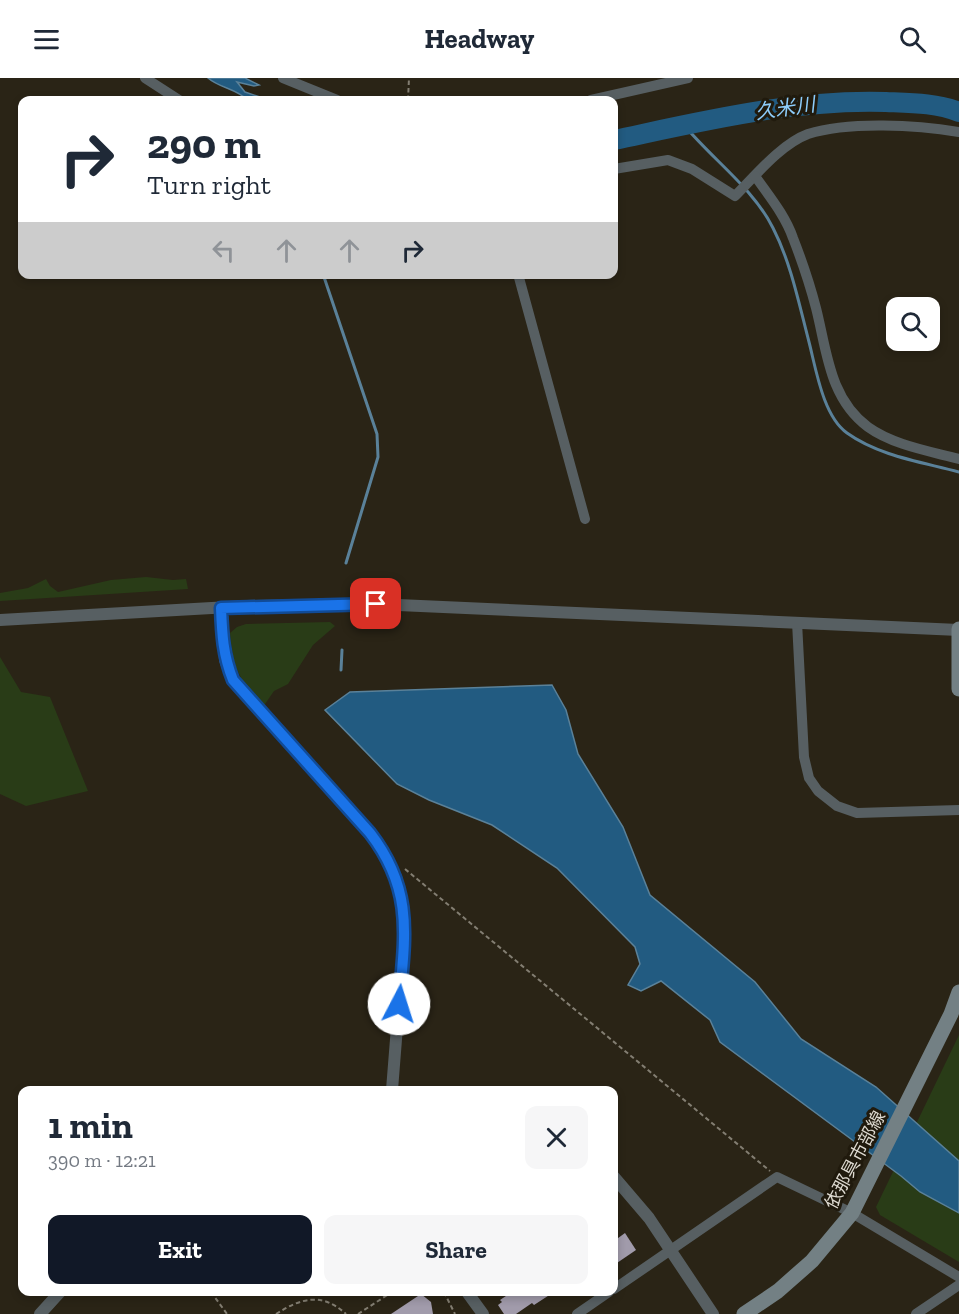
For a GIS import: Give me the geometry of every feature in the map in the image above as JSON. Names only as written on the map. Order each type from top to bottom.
[{"type":"main road","points":[[959,630],[959,689]]},
{"type":"main road","name":"依那具市部線","points":[[744,1314],[778,1291],[812,1261],[855,1207],[951,1014],[959,992]]},
{"type":"street","points":[[145,78],[173,96]]},
{"type":"street","points":[[283,78],[327,96]]},
{"type":"street","points":[[609,96],[688,78]]},
{"type":"street","points":[[618,168],[668,160],[692,169],[735,196],[776,154],[807,135],[844,128],[881,126],[921,127],[959,132]]},
{"type":"street","points":[[753,178],[784,216],[816,308],[827,362],[839,393],[853,414],[869,428],[893,440],[959,459]]},
{"type":"street","points":[[519,279],[585,519]]},
{"type":"street","points":[[0,620],[221,608],[376,604],[959,630]]},
{"type":"street","points":[[221,608],[225,660],[233,680],[370,833],[384,852],[396,877],[401,896],[404,938],[392,1086]]},
{"type":"street","points":[[797,622],[804,757],[809,778],[818,790],[837,806],[857,813],[959,810]]},
{"type":"street","points":[[618,1285],[777,1177],[855,1207],[959,1277]]},
{"type":"street","points":[[618,1182],[649,1218],[713,1314]]},
{"type":"street","points":[[916,1314],[959,1285]]},
{"type":"street","points":[[40,1314],[56,1296]]},
{"type":"street","points":[[471,1296],[483,1314]]},
{"type":"street","points":[[577,1314],[603,1296]]},
{"type":"path","points":[[408,96],[409,78]]},
{"type":"path","points":[[403,867],[777,1177]]},
{"type":"path","points":[[214,1296],[227,1314]]},
{"type":"path","points":[[358,1314],[386,1296]]},
{"type":"path","points":[[446,1296],[455,1314]]},
{"type":"path","points":[[276,1314],[287,1307],[310,1299],[333,1304],[346,1314]]},
{"type":"green space","points":[[146,577],[186,579],[188,589],[0,601],[0,593],[28,588],[46,579],[50,586],[58,592],[111,580]]},
{"type":"green space","points":[[330,622],[335,626],[313,645],[288,684],[274,691],[263,707],[239,674],[233,657],[230,633],[246,624]]},
{"type":"green space","points":[[0,657],[21,692],[50,697],[88,791],[26,806],[0,794]]},
{"type":"green space","points":[[959,1035],[959,1262],[880,1215],[876,1207]]},
{"type":"water","points":[[208,78],[245,78],[259,85],[237,82],[245,92],[257,96],[243,96]]},
{"type":"water","points":[[552,685],[566,710],[578,754],[623,827],[650,895],[755,982],[801,1039],[876,1087],[959,1161],[959,1213],[920,1192],[720,1042],[710,1020],[661,981],[641,991],[628,985],[640,964],[635,947],[557,868],[492,825],[429,800],[397,784],[325,710],[350,692]]},
{"type":"building","points":[[625,1233],[636,1250],[618,1262],[618,1238]]},
{"type":"building","points":[[418,1296],[424,1296],[431,1302],[433,1314],[391,1314]]},
{"type":"building","points":[[506,1296],[548,1296],[516,1314],[504,1314],[498,1305],[502,1302],[500,1300]]},
{"type":"waterway","name":"久米川","points":[[618,139],[749,113],[817,104],[914,103],[959,112]]},
{"type":"waterway","points":[[684,125],[744,187],[773,228],[794,284],[826,404],[839,425],[859,441],[887,453],[959,472]]},
{"type":"waterway","points":[[325,279],[377,434],[378,457],[346,563]]},
{"type":"waterway","points":[[341,670],[342,650]]},
{"type":"route","points":[[376,604],[221,608],[222,636],[225,660],[233,680],[370,833],[384,852],[396,877],[401,896],[404,938],[399,1004]]}]
